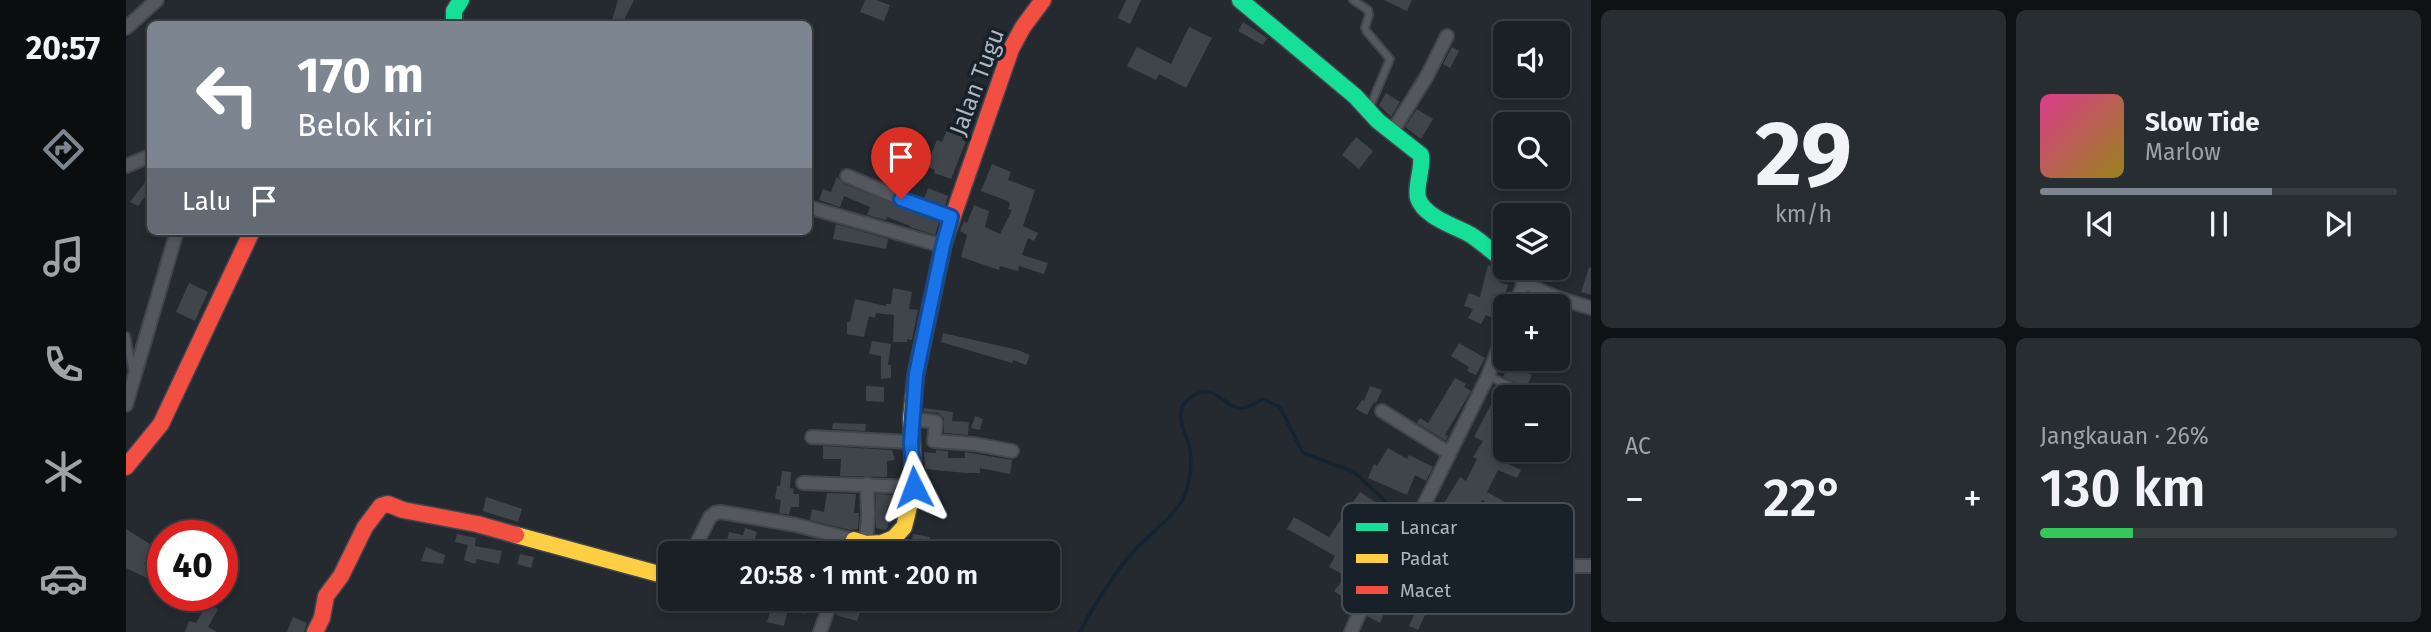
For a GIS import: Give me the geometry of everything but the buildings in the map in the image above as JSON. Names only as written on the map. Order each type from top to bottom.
[{"type":"street","points":[[126,28],[157,0]]},
{"type":"street","points":[[453,21],[452,16],[461,0]]},
{"type":"street","name":"Jalan Tugu","points":[[886,541],[904,527],[914,487],[911,419],[916,374],[951,217],[1011,49],[1043,0]]},
{"type":"street","points":[[1240,0],[1421,155],[1423,168],[1418,197],[1423,206],[1435,216],[1472,236],[1493,253]]},
{"type":"street","points":[[1392,132],[1427,76],[1447,36]]},
{"type":"street","points":[[126,166],[147,157]]},
{"type":"street","points":[[847,176],[951,217]]},
{"type":"street","points":[[812,208],[943,246]]},
{"type":"street","points":[[126,405],[176,235]]},
{"type":"street","points":[[126,467],[161,424],[250,235]]},
{"type":"street","points":[[1521,280],[1553,296],[1591,308]]},
{"type":"street","points":[[1520,294],[1524,283]]},
{"type":"street","points":[[1425,503],[1493,363]]},
{"type":"street","points":[[1382,411],[1449,453]]},
{"type":"street","points":[[911,419],[936,422],[934,441],[974,444],[1012,451]]},
{"type":"street","points":[[812,437],[911,442]]},
{"type":"street","points":[[803,483],[914,487]]},
{"type":"street","points":[[858,541],[869,514],[867,484]]},
{"type":"street","points":[[315,632],[322,618],[326,596],[341,576],[365,527],[381,506],[388,504],[403,510],[477,524],[658,574]]},
{"type":"street","points":[[698,541],[710,517],[721,512],[796,525],[844,541]]},
{"type":"street","points":[[820,632],[827,611]]},
{"type":"street","points":[[1351,632],[1359,614]]},
{"type":"lane","points":[[1353,0],[1368,10],[1365,28],[1390,59],[1368,111]]},
{"type":"lane","points":[[126,336],[134,381]]},
{"type":"lane","points":[[1488,376],[1508,385]]},
{"type":"waterway","points":[[126,37],[165,0]]},
{"type":"waterway","points":[[1080,632],[1097,601],[1119,570],[1184,497],[1191,457],[1181,414],[1185,402],[1199,393],[1212,393],[1239,408],[1248,407],[1263,399],[1280,407],[1303,453],[1354,472],[1387,503]]},
{"type":"traffic: fast","points":[[454,21],[454,11],[461,0]]},
{"type":"traffic: fast","points":[[1240,0],[1355,96],[1378,121],[1421,155],[1417,193],[1421,205],[1441,220],[1471,235],[1493,252]]},
{"type":"traffic: slow","points":[[887,541],[894,538],[904,527],[914,487],[911,419],[916,374],[944,242]]},
{"type":"traffic: slow","points":[[516,535],[658,574]]},
{"type":"traffic: slow","points":[[854,541],[857,541]]},
{"type":"traffic: jam","points":[[944,242],[1011,49],[1043,0]]},
{"type":"traffic: jam","points":[[126,467],[161,424],[250,235]]},
{"type":"traffic: jam","points":[[315,632],[322,618],[326,596],[341,576],[365,527],[381,506],[388,504],[403,510],[477,524],[516,535]]},
{"type":"route","points":[[901,199],[951,217],[912,398],[914,487]]}]
